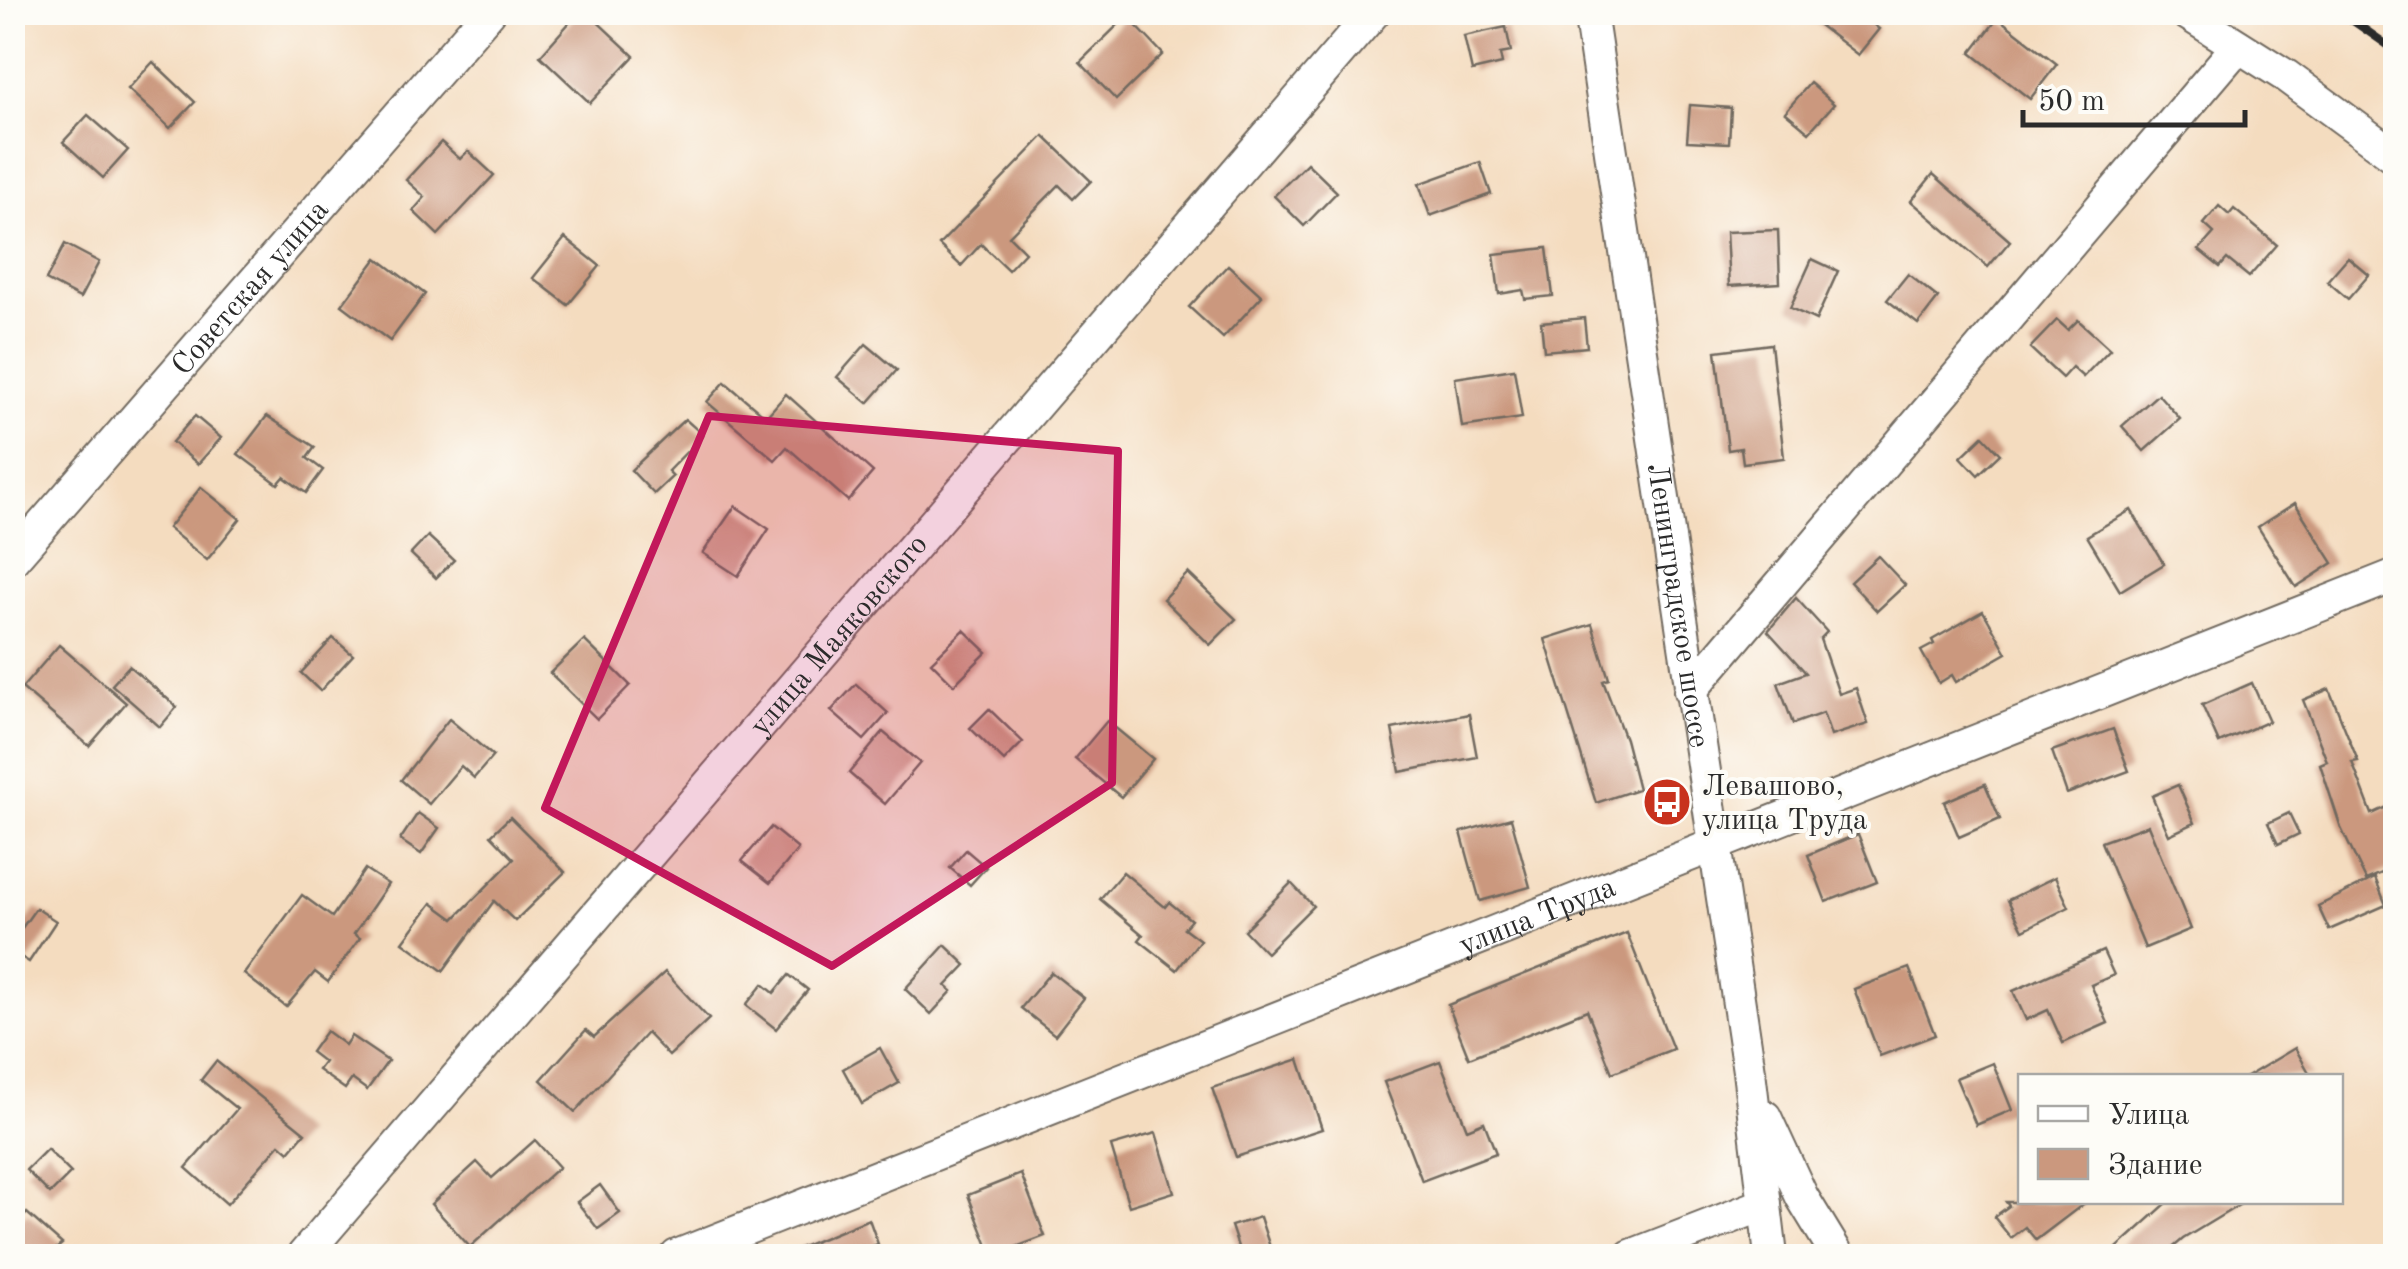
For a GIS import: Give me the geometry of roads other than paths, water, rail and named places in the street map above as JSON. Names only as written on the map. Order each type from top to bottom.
[{"type":"street","name":"Советская улица","points":[[12,560],[490,12]]},
{"type":"street","name":"улица Маяковского","points":[[303,1256],[1374,12]]},
{"type":"street","name":"Ленинградское шоссе","points":[[1590,12],[1748,1071],[1771,1256]]},
{"type":"street","points":[[2185,12],[2396,157]]},
{"type":"street","points":[[1690,691],[2238,46]]},
{"type":"street","name":"улица Труда","points":[[678,1256],[2396,575]]},
{"type":"street","points":[[1748,1071],[1782,1158],[1838,1256]]},
{"type":"street","points":[[1630,1256],[1764,1204]]},
{"type":"railway","points":[[2340,12],[2396,51]]},
{"type":"railway","points":[[2373,12],[2396,28]]},
{"type":"place","name":"Левашово, улица Труда","points":[[1667,802]]}]
